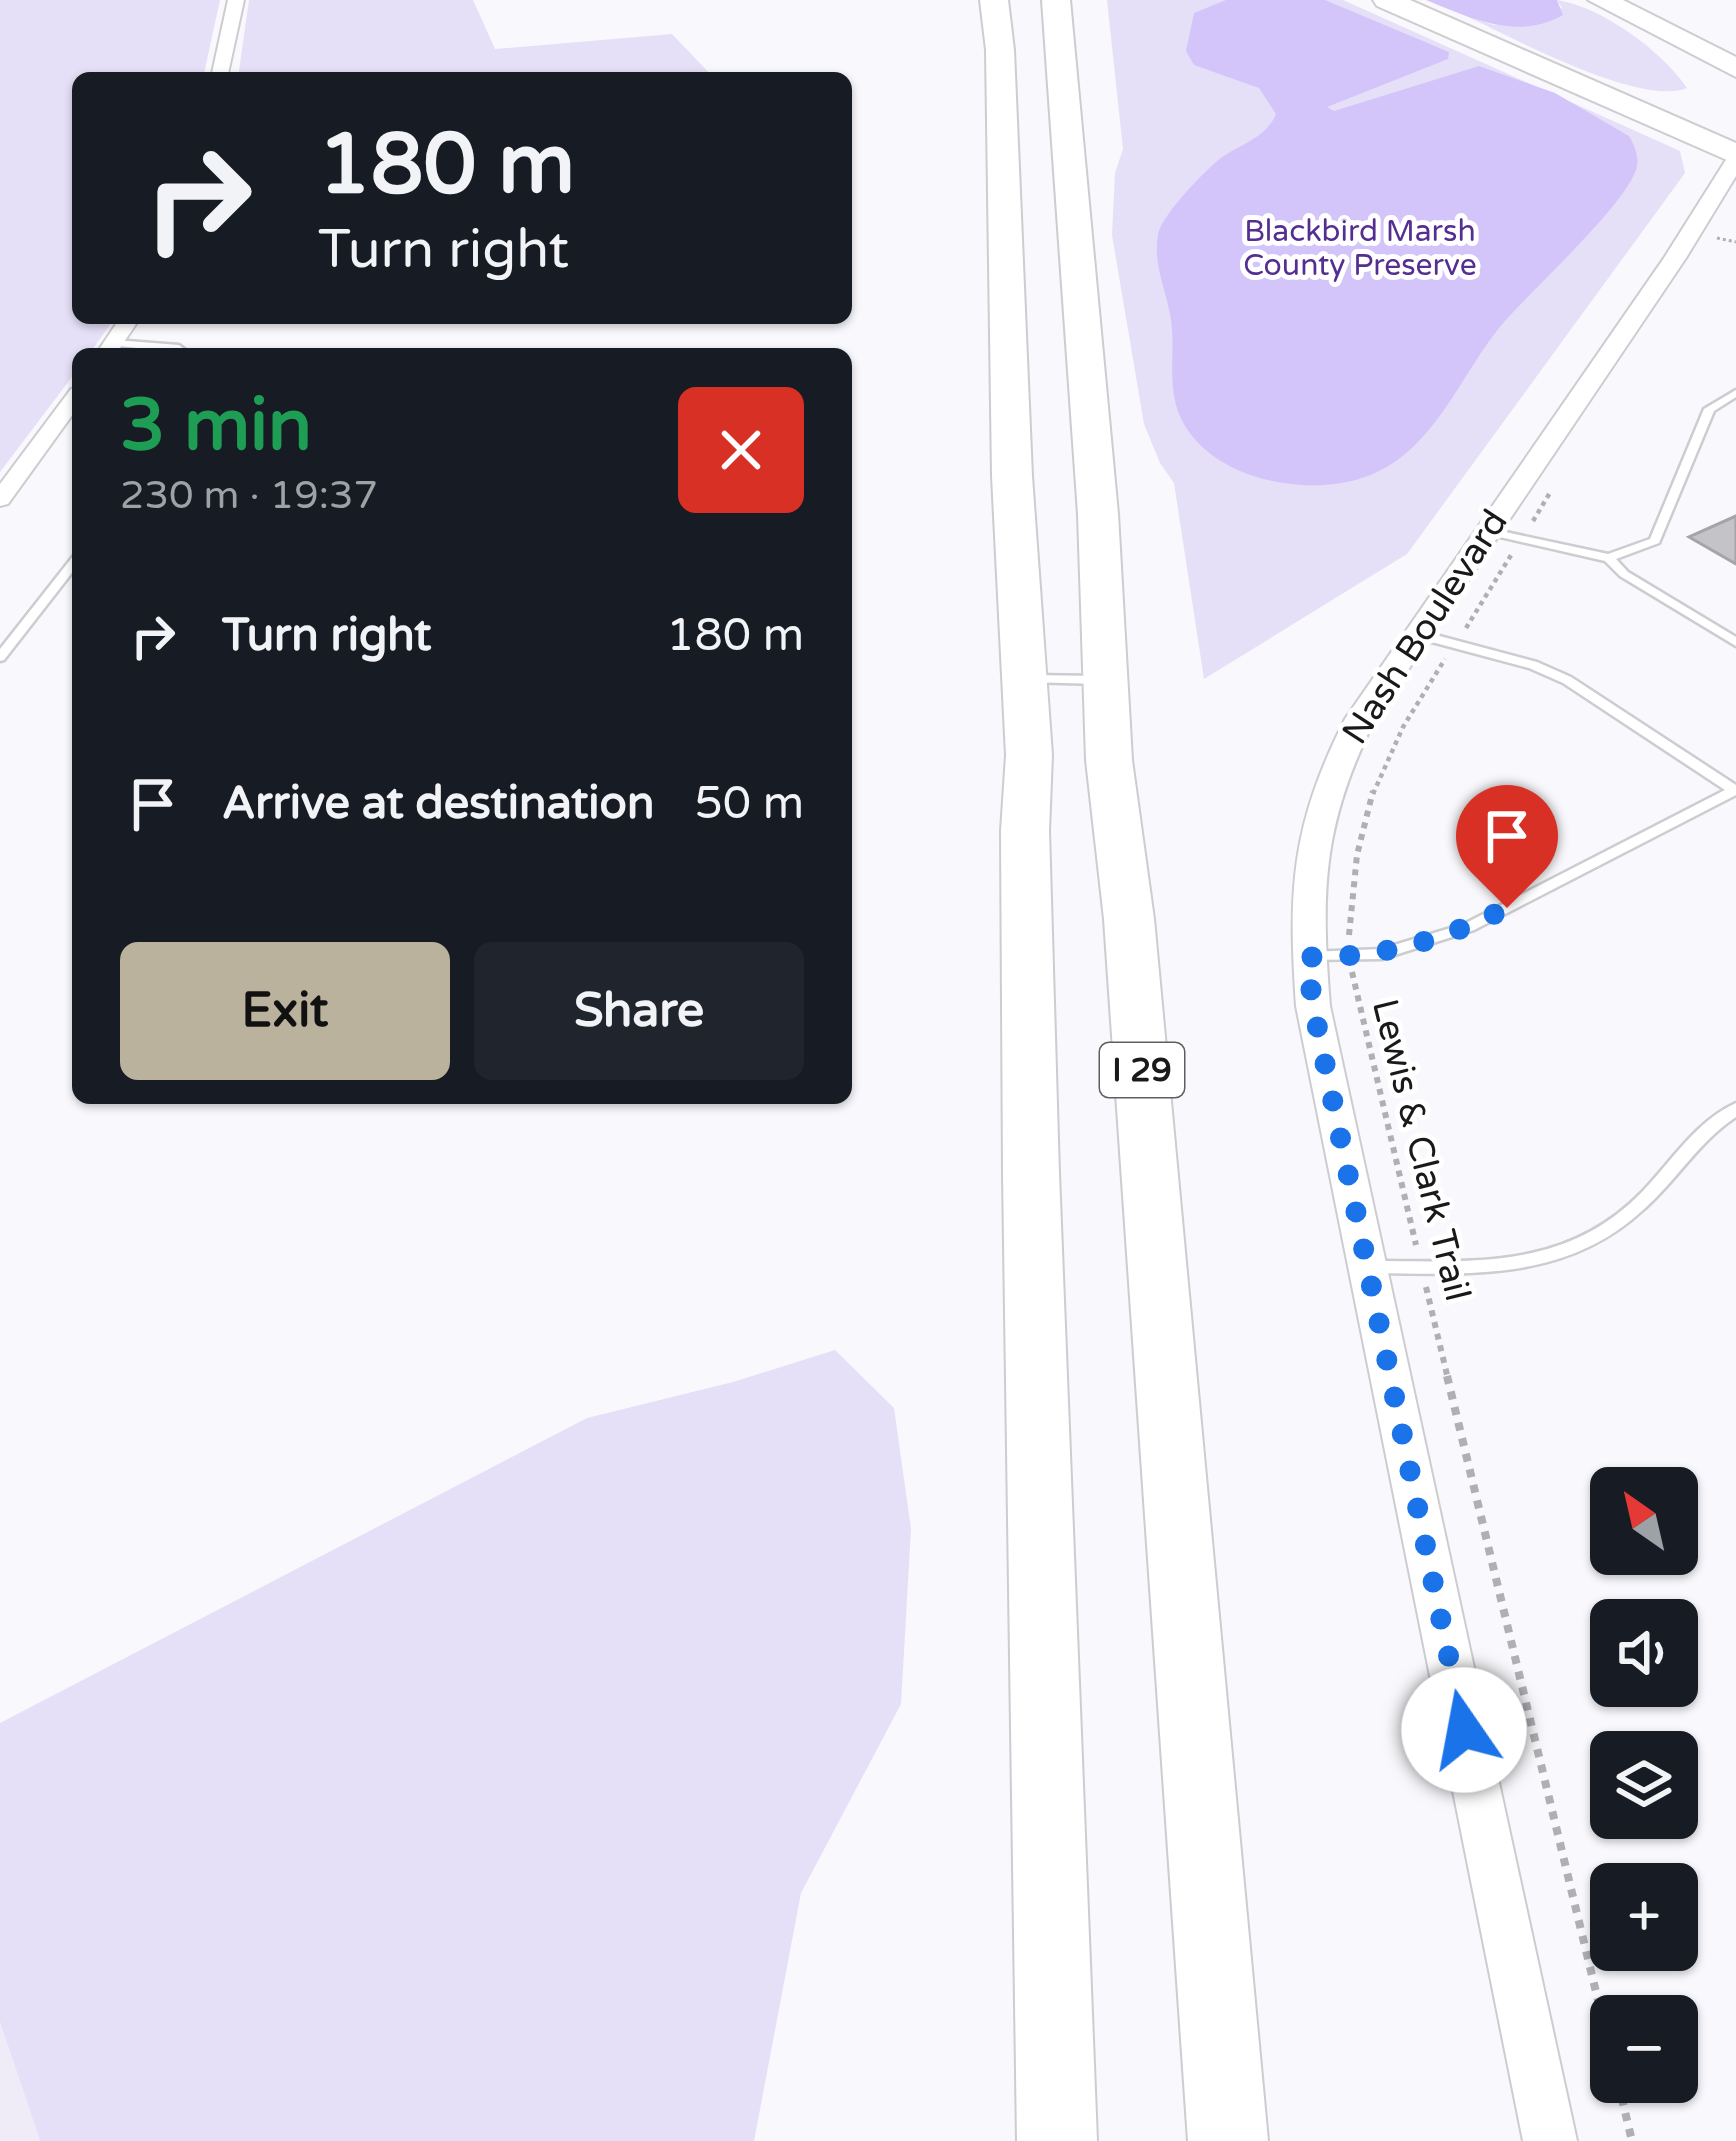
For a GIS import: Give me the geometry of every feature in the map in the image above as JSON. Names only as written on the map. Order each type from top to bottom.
[{"type":"highway","points":[[994,0],[1000,50],[1012,476],[1026,679],[1031,1173],[1057,2141]]},
{"type":"highway","name":"I 29","points":[[1056,0],[1098,514],[1109,760],[1131,942],[1228,2141]]},
{"type":"highway","points":[[1387,0],[1736,157]]},
{"type":"highway","points":[[1602,0],[1736,68]]},
{"type":"street","points":[[220,72],[236,0]]},
{"type":"street","name":"Nash Boulevard","points":[[1550,2141],[1313,1006],[1306,908],[1321,811],[1360,719],[1417,634],[1504,535],[1736,157]]},
{"type":"street","points":[[0,500],[72,401]]},
{"type":"lane","points":[[110,348],[179,348]]},
{"type":"lane","points":[[1504,535],[1609,558],[1655,541],[1709,409],[1736,393]]},
{"type":"lane","points":[[1609,558],[1624,574],[1736,642]]},
{"type":"lane","points":[[0,657],[72,565]]},
{"type":"lane","points":[[1307,957],[1351,958],[1418,946],[1469,927],[1735,790],[1567,680],[1533,665],[1417,634]]},
{"type":"lane","points":[[1026,679],[1104,680]]},
{"type":"lane","points":[[1367,1267],[1551,1260],[1585,1247],[1636,1208],[1682,1156],[1736,1109]]},
{"type":"path","points":[[1725,220],[1711,242],[1736,242]]},
{"type":"path","name":"Lewis & Clark Trail","points":[[1562,475],[1504,535],[1455,644],[1386,752],[1369,798],[1350,883],[1351,958],[1355,996],[1597,1995]]},
{"type":"path","points":[[1623,2103],[1632,2141]]},
{"type":"shaded area","name":"Blackbird Marsh County Preserve","points":[[1226,0],[1325,0],[1449,52],[1448,59],[1327,107],[1334,111],[1479,66],[1555,93],[1629,136],[1636,153],[1636,170],[1628,186],[1505,321],[1433,425],[1398,459],[1351,481],[1291,484],[1232,467],[1188,431],[1176,405],[1172,325],[1158,265],[1158,234],[1195,183],[1221,158],[1259,135],[1276,114],[1259,88],[1194,65],[1186,51],[1194,13]]},
{"type":"shaded area","points":[[1426,0],[1557,0],[1563,15],[1546,23],[1511,26],[1477,20]]},
{"type":"shaded area","points":[[0,2022],[40,2141],[0,2141]]},
{"type":"green space","points":[[0,0],[220,0],[204,72],[72,72],[72,324],[111,324],[93,348],[72,348],[72,377],[0,472]]},
{"type":"green space","points":[[249,0],[473,0],[495,49],[672,34],[708,72],[239,72]]},
{"type":"green space","name":"Blackbird Marsh County Preserve","points":[[1107,0],[1343,0],[1680,151],[1685,173],[1407,554],[1204,679],[1174,483],[1144,424],[1112,235],[1115,173],[1123,149]]},
{"type":"green space","points":[[1557,0],[1593,11],[1629,32],[1687,88],[1639,88],[1609,79],[1466,16],[1494,25],[1562,8]]},
{"type":"green space","points":[[835,1350],[894,1408],[911,1529],[901,1704],[801,1893],[754,2141],[40,2141],[0,2022],[0,1723],[587,1418],[733,1382]]},
{"type":"building","points":[[1736,516],[1736,564],[1689,537]]},
{"type":"route","points":[[1464,1730],[1313,1006],[1307,957],[1351,958],[1418,946],[1507,908]]}]
